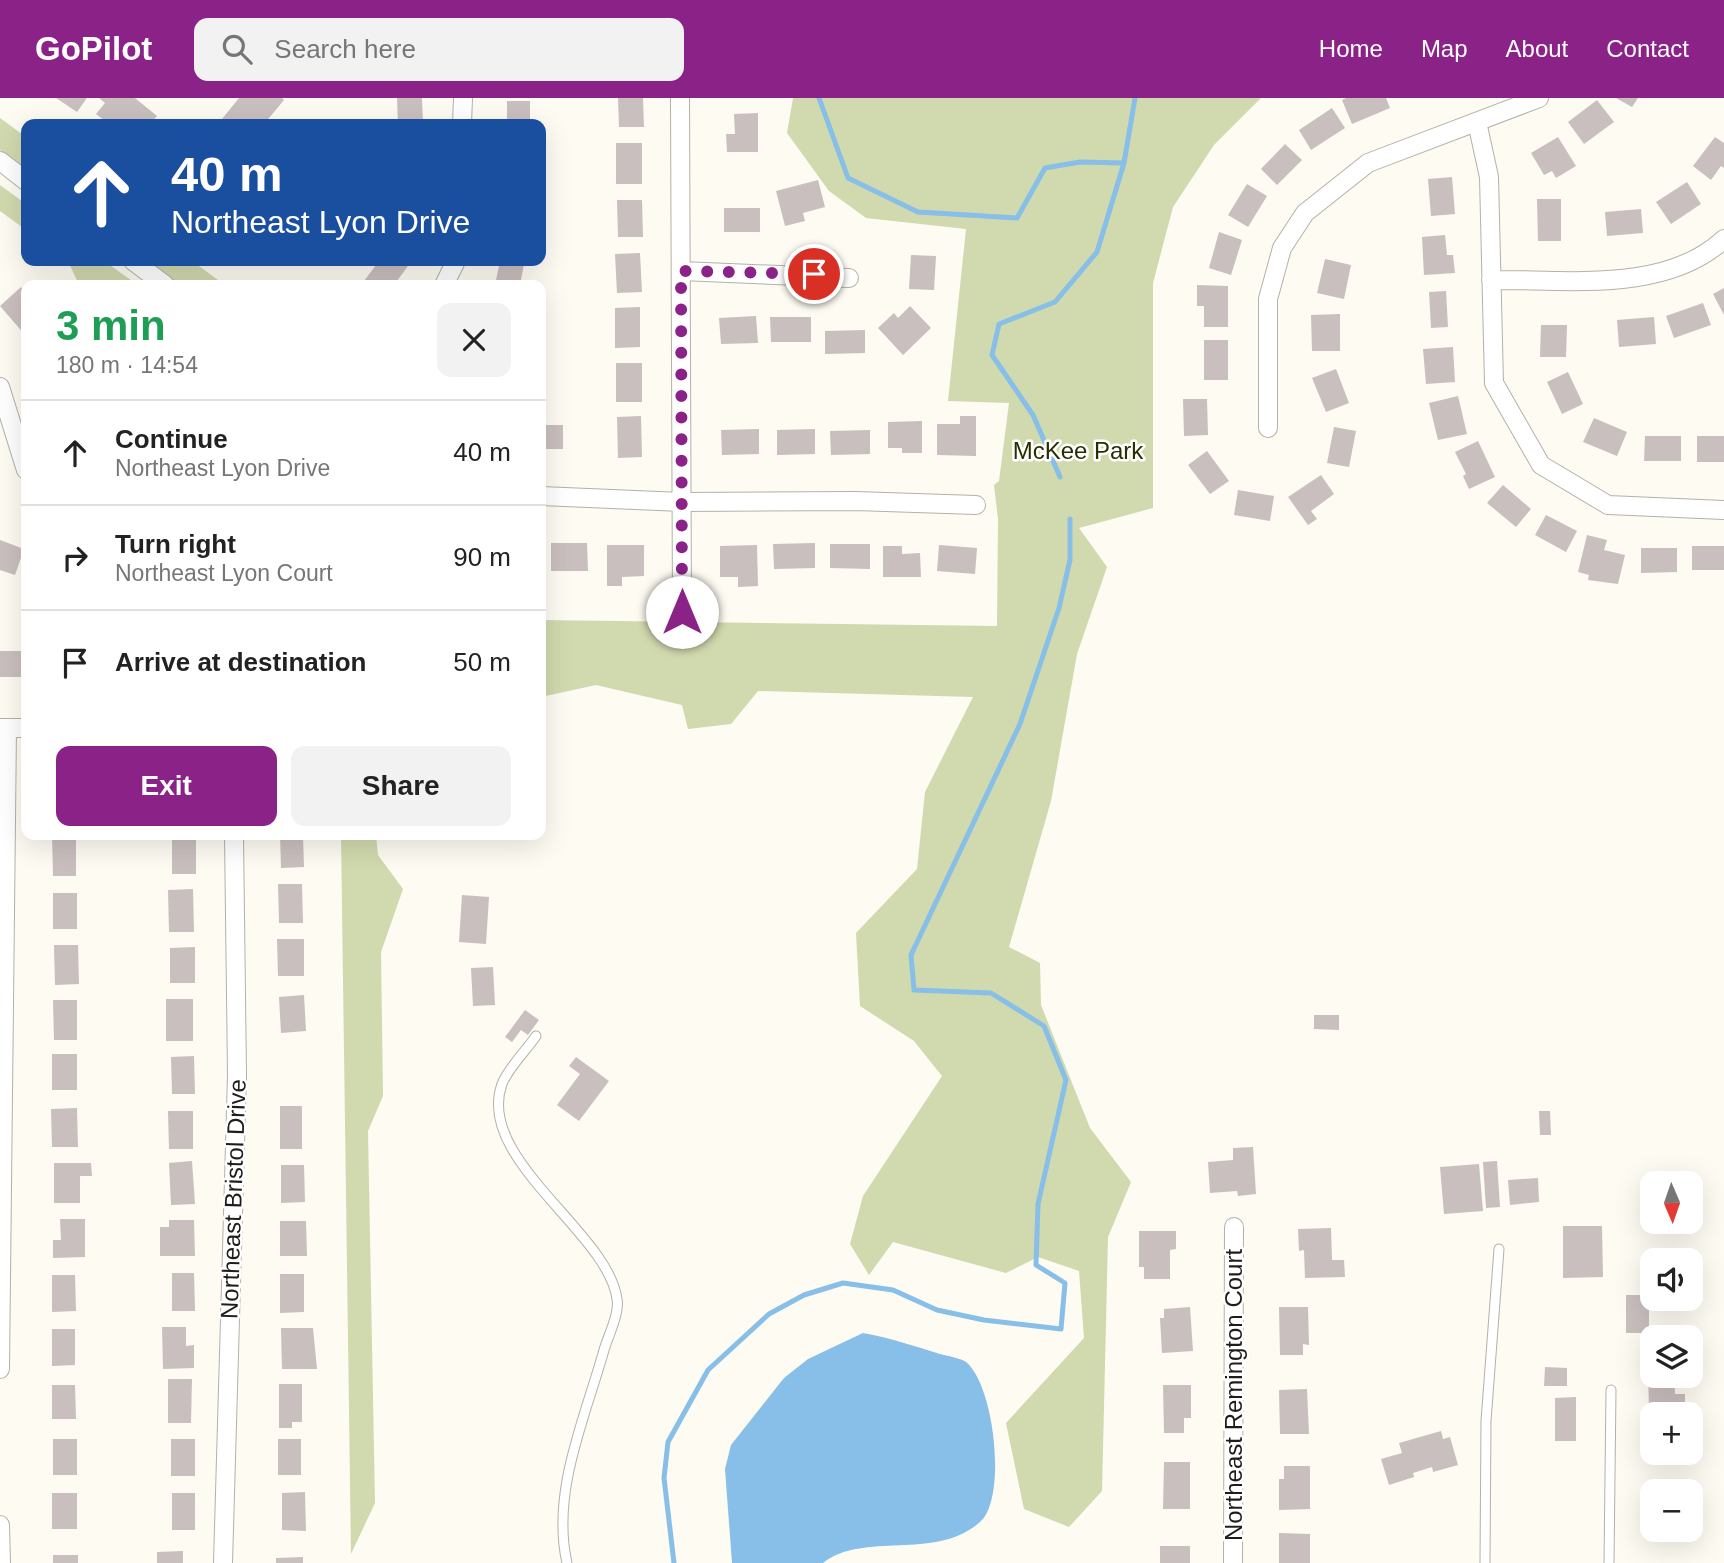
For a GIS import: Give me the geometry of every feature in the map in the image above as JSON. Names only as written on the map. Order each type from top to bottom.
[{"type":"street","points":[[462,119],[463,98]]},
{"type":"street","points":[[680,98],[682,612]]},
{"type":"street","points":[[1268,428],[1268,299],[1282,248],[1306,213],[1368,163],[1539,98]]},
{"type":"street","points":[[1478,121],[1489,177],[1494,383],[1541,465],[1608,505],[1724,510]]},
{"type":"street","points":[[0,161],[21,177]]},
{"type":"street","points":[[1491,280],[1620,278],[1676,269],[1724,239]]},
{"type":"street","points":[[139,266],[158,280]]},
{"type":"street","points":[[681,271],[849,278]]},
{"type":"street","points":[[0,387],[21,454]]},
{"type":"street","points":[[546,496],[682,502],[855,501],[975,505]]},
{"type":"street","points":[[0,1369],[3,728],[21,728]]},
{"type":"street","name":"Northeast Bristol Drive","points":[[223,1563],[237,1075],[234,840]]},
{"type":"street","name":"Northeast Remington Court","points":[[1233,1563],[1234,1227]]},
{"type":"street","points":[[0,1525],[1,1563]]},
{"type":"lane","points":[[536,1036],[503,1083],[499,1101],[502,1118],[518,1158],[602,1261],[618,1301],[563,1495],[561,1535],[567,1563]]},
{"type":"lane","points":[[1485,1563],[1486,1421],[1499,1249]]},
{"type":"lane","points":[[1609,1563],[1611,1390]]},
{"type":"green space","name":"McKee Park","points":[[793,98],[1261,98],[1214,145],[1173,207],[1153,283],[1153,508],[1079,528],[1107,567],[1077,654],[1051,801],[1009,947],[1040,963],[1041,1005],[1090,1128],[1131,1182],[1108,1237],[1102,1491],[1069,1527],[1024,1509],[1006,1423],[1084,1338],[1079,1271],[1038,1257],[1006,1273],[893,1242],[869,1275],[850,1244],[863,1196],[942,1076],[914,1041],[860,1006],[856,933],[917,869],[925,792],[973,697],[758,691],[731,724],[688,729],[682,705],[596,685],[546,696],[546,620],[997,626],[998,519],[994,485],[999,481],[1009,403],[948,401],[966,229],[866,218],[829,191],[787,133]]},
{"type":"green space","points":[[0,118],[21,133],[21,166],[0,150]]},
{"type":"green space","points":[[0,185],[21,200],[21,226],[0,211]]},
{"type":"green space","points":[[70,266],[111,266],[131,280],[77,280]]},
{"type":"green space","points":[[154,266],[199,266],[218,280],[173,280]]},
{"type":"green space","points":[[341,840],[376,840],[378,855],[403,889],[381,952],[383,1096],[368,1131],[375,1503],[351,1554]]},
{"type":"water","points":[[863,1333],[960,1359],[976,1374],[984,1392],[994,1439],[994,1486],[990,1505],[983,1519],[966,1532],[946,1540],[860,1548],[840,1553],[823,1563],[732,1563],[725,1469],[731,1445],[784,1378],[808,1359]]},
{"type":"building","points":[[56,98],[87,98],[77,112]]},
{"type":"building","points":[[99,98],[135,98],[157,116],[154,119],[102,119],[96,114],[105,103]]},
{"type":"building","points":[[239,98],[284,100],[268,119],[222,119]]},
{"type":"building","points":[[397,98],[422,98],[423,119],[398,119]]},
{"type":"building","points":[[618,98],[643,98],[644,127],[619,127]]},
{"type":"building","points":[[1386,98],[1390,108],[1352,124],[1342,100]]},
{"type":"building","points":[[1616,98],[1638,98],[1632,107]]},
{"type":"building","points":[[1597,100],[1614,122],[1584,144],[1568,122]]},
{"type":"building","points":[[507,101],[530,101],[530,119],[507,119]]},
{"type":"building","points":[[1332,108],[1345,128],[1311,150],[1299,130]]},
{"type":"building","points":[[758,113],[758,152],[727,152],[726,134],[735,134],[734,114]]},
{"type":"building","points":[[1558,137],[1576,166],[1556,178],[1552,171],[1544,175],[1531,153]]},
{"type":"building","points":[[1715,137],[1724,143],[1724,168],[1721,166],[1711,180],[1693,166]]},
{"type":"building","points":[[616,143],[642,143],[642,184],[616,184]]},
{"type":"building","points":[[1285,144],[1302,160],[1277,185],[1261,169]]},
{"type":"building","points":[[1452,177],[1455,214],[1431,216],[1428,179]]},
{"type":"building","points":[[818,180],[825,207],[803,213],[805,221],[785,226],[776,191]]},
{"type":"building","points":[[1687,182],[1701,204],[1671,224],[1656,202]]},
{"type":"building","points":[[1247,184],[1267,196],[1248,227],[1228,215]]},
{"type":"building","points":[[1537,199],[1561,199],[1561,241],[1538,241]]},
{"type":"building","points":[[617,200],[642,200],[643,237],[618,237]]},
{"type":"building","points":[[724,208],[760,208],[760,232],[724,232]]},
{"type":"building","points":[[1641,209],[1643,233],[1607,236],[1605,212]]},
{"type":"building","points":[[1219,232],[1242,240],[1231,275],[1209,268]]},
{"type":"building","points":[[1445,235],[1447,255],[1453,255],[1455,273],[1424,275],[1422,237]]},
{"type":"building","points":[[640,253],[642,292],[617,293],[615,254]]},
{"type":"building","points":[[911,255],[936,256],[934,290],[909,289]]},
{"type":"building","points":[[1325,259],[1351,265],[1344,299],[1317,293]]},
{"type":"building","points":[[375,266],[408,266],[398,280],[365,280]]},
{"type":"building","points":[[499,266],[524,266],[521,280],[496,280]]},
{"type":"building","points":[[1197,285],[1228,286],[1228,327],[1204,327],[1204,306],[1197,306]]},
{"type":"building","points":[[21,287],[21,330],[0,306]]},
{"type":"building","points":[[1724,288],[1724,315],[1713,294]]},
{"type":"building","points":[[1446,291],[1448,327],[1431,328],[1429,292]]},
{"type":"building","points":[[1703,303],[1711,325],[1674,338],[1666,316]]},
{"type":"building","points":[[910,306],[931,328],[903,355],[878,328],[894,313],[898,318]]},
{"type":"building","points":[[640,307],[640,347],[615,348],[615,308]]},
{"type":"building","points":[[1340,314],[1340,351],[1312,351],[1311,315]]},
{"type":"building","points":[[756,316],[758,343],[721,344],[719,318]]},
{"type":"building","points":[[770,317],[811,317],[811,342],[771,342]]},
{"type":"building","points":[[1654,317],[1656,344],[1619,347],[1617,320]]},
{"type":"building","points":[[1541,325],[1567,325],[1566,357],[1540,357]]},
{"type":"building","points":[[865,330],[865,353],[825,354],[825,331]]},
{"type":"building","points":[[1204,340],[1228,340],[1228,380],[1204,380]]},
{"type":"building","points":[[1453,347],[1455,382],[1426,384],[1423,349]]},
{"type":"building","points":[[616,363],[642,363],[642,402],[616,402]]},
{"type":"building","points":[[1336,369],[1349,403],[1326,412],[1312,378]]},
{"type":"building","points":[[1568,372],[1583,404],[1562,414],[1547,382]]},
{"type":"building","points":[[1458,396],[1467,434],[1438,440],[1429,403]]},
{"type":"building","points":[[1183,399],[1207,399],[1208,435],[1184,436]]},
{"type":"building","points":[[641,416],[642,457],[618,458],[617,417]]},
{"type":"building","points":[[960,416],[976,416],[976,456],[937,455],[937,424],[960,424]]},
{"type":"building","points":[[1594,418],[1627,432],[1617,456],[1583,442]]},
{"type":"building","points":[[922,421],[922,453],[902,453],[902,448],[888,448],[888,422]]},
{"type":"building","points":[[546,425],[563,425],[563,449],[546,449]]},
{"type":"building","points":[[1334,427],[1356,431],[1349,467],[1327,463]]},
{"type":"building","points":[[759,429],[759,454],[722,455],[721,430]]},
{"type":"building","points":[[815,429],[815,454],[777,455],[777,430]]},
{"type":"building","points":[[870,430],[870,454],[831,455],[830,431]]},
{"type":"building","points":[[1645,436],[1681,436],[1681,461],[1644,461]]},
{"type":"building","points":[[1697,436],[1724,436],[1724,462],[1697,462]]},
{"type":"building","points":[[1478,441],[1495,477],[1469,489],[1463,476],[1466,474],[1455,452]]},
{"type":"building","points":[[1207,451],[1229,481],[1210,494],[1188,465]]},
{"type":"building","points":[[1321,475],[1334,494],[1311,511],[1317,519],[1308,525],[1288,497]]},
{"type":"building","points":[[1503,485],[1531,509],[1516,527],[1487,503]]},
{"type":"building","points":[[1238,490],[1274,496],[1270,521],[1234,515]]},
{"type":"building","points":[[1546,515],[1577,531],[1566,552],[1535,535]]},
{"type":"building","points":[[1587,535],[1607,540],[1604,550],[1625,555],[1618,584],[1588,580],[1589,575],[1578,572]]},
{"type":"building","points":[[0,540],[21,548],[21,558],[15,575],[0,570]]},
{"type":"building","points":[[551,543],[587,543],[588,571],[551,571]]},
{"type":"building","points":[[815,543],[815,568],[774,569],[773,544]]},
{"type":"building","points":[[830,544],[870,544],[870,569],[830,568]]},
{"type":"building","points":[[607,545],[644,545],[644,576],[622,577],[622,586],[607,586]]},
{"type":"building","points":[[757,545],[758,586],[738,587],[738,577],[720,577],[720,546]]},
{"type":"building","points":[[939,545],[977,548],[975,574],[937,571]]},
{"type":"building","points":[[883,546],[902,546],[902,554],[920,553],[921,577],[883,577]]},
{"type":"building","points":[[1692,546],[1724,546],[1724,570],[1692,570]]},
{"type":"building","points":[[1641,548],[1677,548],[1677,572],[1641,573]]},
{"type":"building","points":[[0,651],[21,651],[21,677],[0,677]]},
{"type":"building","points":[[52,840],[76,840],[76,876],[53,876]]},
{"type":"building","points":[[172,840],[196,840],[196,874],[172,874]]},
{"type":"building","points":[[280,840],[303,840],[304,867],[281,868]]},
{"type":"building","points":[[278,884],[302,884],[303,923],[279,923]]},
{"type":"building","points":[[193,889],[194,932],[169,932],[168,890]]},
{"type":"building","points":[[53,893],[77,893],[77,929],[53,929]]},
{"type":"building","points":[[462,895],[489,897],[486,944],[459,942]]},
{"type":"building","points":[[277,939],[304,939],[304,976],[278,976]]},
{"type":"building","points":[[54,945],[78,945],[79,984],[55,985]]},
{"type":"building","points":[[195,947],[195,983],[170,983],[170,948]]},
{"type":"building","points":[[493,967],[495,1005],[473,1006],[471,968]]},
{"type":"building","points":[[304,995],[306,1031],[281,1033],[279,997]]},
{"type":"building","points":[[166,999],[193,999],[193,1041],[166,1041]]},
{"type":"building","points":[[53,1000],[77,1000],[77,1040],[54,1040]]},
{"type":"building","points":[[525,1010],[539,1020],[528,1035],[521,1030],[512,1042],[505,1037]]},
{"type":"building","points":[[1314,1015],[1339,1015],[1339,1030],[1314,1029]]},
{"type":"building","points":[[52,1054],[77,1054],[77,1090],[52,1090]]},
{"type":"building","points":[[194,1056],[195,1094],[172,1094],[171,1057]]},
{"type":"building","points":[[576,1057],[609,1081],[579,1121],[557,1105],[580,1074],[569,1066]]},
{"type":"building","points":[[280,1106],[302,1106],[302,1149],[280,1149]]},
{"type":"building","points":[[77,1108],[78,1147],[52,1147],[51,1109]]},
{"type":"building","points":[[168,1111],[193,1111],[193,1149],[169,1149]]},
{"type":"building","points":[[1539,1111],[1550,1111],[1551,1135],[1540,1135]]},
{"type":"building","points":[[1253,1147],[1256,1194],[1238,1196],[1237,1191],[1210,1193],[1208,1162],[1233,1160],[1233,1148]]},
{"type":"building","points":[[192,1161],[195,1204],[171,1205],[169,1163]]},
{"type":"building","points":[[1497,1161],[1500,1207],[1486,1208],[1483,1162]]},
{"type":"building","points":[[54,1163],[91,1163],[92,1176],[80,1176],[80,1203],[54,1203]]},
{"type":"building","points":[[1479,1164],[1483,1211],[1444,1214],[1440,1167]]},
{"type":"building","points":[[281,1165],[304,1165],[305,1202],[281,1203]]},
{"type":"building","points":[[1538,1178],[1539,1202],[1510,1205],[1508,1180]]},
{"type":"building","points":[[60,1219],[85,1219],[85,1257],[53,1258],[53,1240],[61,1240]]},
{"type":"building","points":[[169,1220],[194,1220],[195,1256],[160,1256],[160,1227],[169,1227]]},
{"type":"building","points":[[280,1221],[306,1221],[307,1256],[280,1256]]},
{"type":"building","points":[[1563,1226],[1602,1226],[1603,1277],[1563,1278]]},
{"type":"building","points":[[1331,1228],[1332,1260],[1344,1260],[1345,1277],[1305,1278],[1304,1250],[1299,1251],[1298,1229]]},
{"type":"building","points":[[1139,1231],[1176,1231],[1176,1249],[1170,1250],[1170,1279],[1144,1279],[1144,1267],[1139,1267]]},
{"type":"building","points":[[172,1273],[194,1273],[195,1311],[172,1311]]},
{"type":"building","points":[[280,1274],[304,1274],[304,1312],[280,1313]]},
{"type":"building","points":[[52,1275],[75,1275],[76,1311],[52,1312]]},
{"type":"building","points":[[1626,1295],[1640,1295],[1640,1311],[1649,1311],[1649,1325],[1640,1325],[1640,1333],[1626,1333]]},
{"type":"building","points":[[1190,1307],[1193,1351],[1162,1353],[1160,1318],[1164,1318],[1164,1309]]},
{"type":"building","points":[[1279,1307],[1308,1307],[1309,1345],[1303,1344],[1303,1355],[1280,1355]]},
{"type":"building","points":[[162,1327],[186,1327],[186,1346],[194,1345],[194,1368],[163,1369]]},
{"type":"building","points":[[281,1328],[313,1328],[317,1369],[282,1369]]},
{"type":"building","points":[[52,1329],[75,1329],[75,1365],[52,1366]]},
{"type":"building","points":[[1545,1367],[1567,1368],[1567,1386],[1544,1386]]},
{"type":"building","points":[[168,1379],[192,1379],[191,1423],[168,1423]]},
{"type":"building","points":[[279,1384],[302,1384],[302,1422],[292,1422],[292,1428],[279,1428]]},
{"type":"building","points":[[52,1385],[75,1385],[76,1419],[52,1419]]},
{"type":"building","points":[[1163,1385],[1191,1385],[1191,1418],[1184,1418],[1184,1433],[1164,1433]]},
{"type":"building","points":[[1648,1388],[1675,1388],[1675,1394],[1685,1394],[1685,1402],[1649,1402]]},
{"type":"building","points":[[1307,1389],[1309,1434],[1280,1434],[1279,1390]]},
{"type":"building","points":[[1576,1397],[1576,1441],[1555,1441],[1555,1398]]},
{"type":"building","points":[[1441,1431],[1443,1439],[1450,1437],[1458,1465],[1433,1472],[1432,1467],[1413,1473],[1414,1477],[1389,1485],[1381,1459],[1402,1453],[1399,1443]]},
{"type":"building","points":[[53,1439],[77,1439],[77,1475],[53,1475]]},
{"type":"building","points":[[171,1439],[195,1439],[195,1476],[171,1476]]},
{"type":"building","points":[[278,1439],[301,1439],[301,1475],[278,1475]]},
{"type":"building","points":[[1164,1462],[1190,1462],[1190,1509],[1163,1509]]},
{"type":"building","points":[[1284,1466],[1310,1466],[1310,1509],[1279,1510],[1279,1479],[1284,1479]]},
{"type":"building","points":[[305,1492],[306,1531],[282,1530],[282,1493]]},
{"type":"building","points":[[52,1493],[77,1493],[77,1529],[52,1529]]},
{"type":"building","points":[[172,1493],[195,1493],[195,1530],[172,1530]]},
{"type":"building","points":[[1279,1533],[1310,1534],[1310,1563],[1279,1563]]},
{"type":"building","points":[[1160,1546],[1190,1546],[1190,1563],[1160,1563]]},
{"type":"building","points":[[183,1551],[183,1563],[157,1563],[157,1552]]},
{"type":"building","points":[[53,1555],[78,1555],[78,1563],[53,1563]]},
{"type":"building","points":[[303,1557],[303,1563],[276,1563],[276,1558]]},
{"type":"waterway","points":[[819,98],[848,178],[918,212],[1017,218],[1045,168],[1080,162],[1124,163]]},
{"type":"waterway","points":[[1060,477],[1033,415],[992,355],[999,324],[1055,302],[1097,252],[1124,163],[1135,98]]},
{"type":"waterway","points":[[674,1563],[664,1478],[668,1442],[708,1370],[769,1314],[804,1295],[843,1283],[893,1290],[937,1310],[984,1320],[1061,1329],[1065,1283],[1036,1265],[1038,1204],[1066,1080],[1044,1026],[991,993],[914,990],[911,955],[1020,724],[1059,608],[1070,560],[1070,519]]},
{"type":"route","points":[[682,612],[681,271],[814,274]]}]
